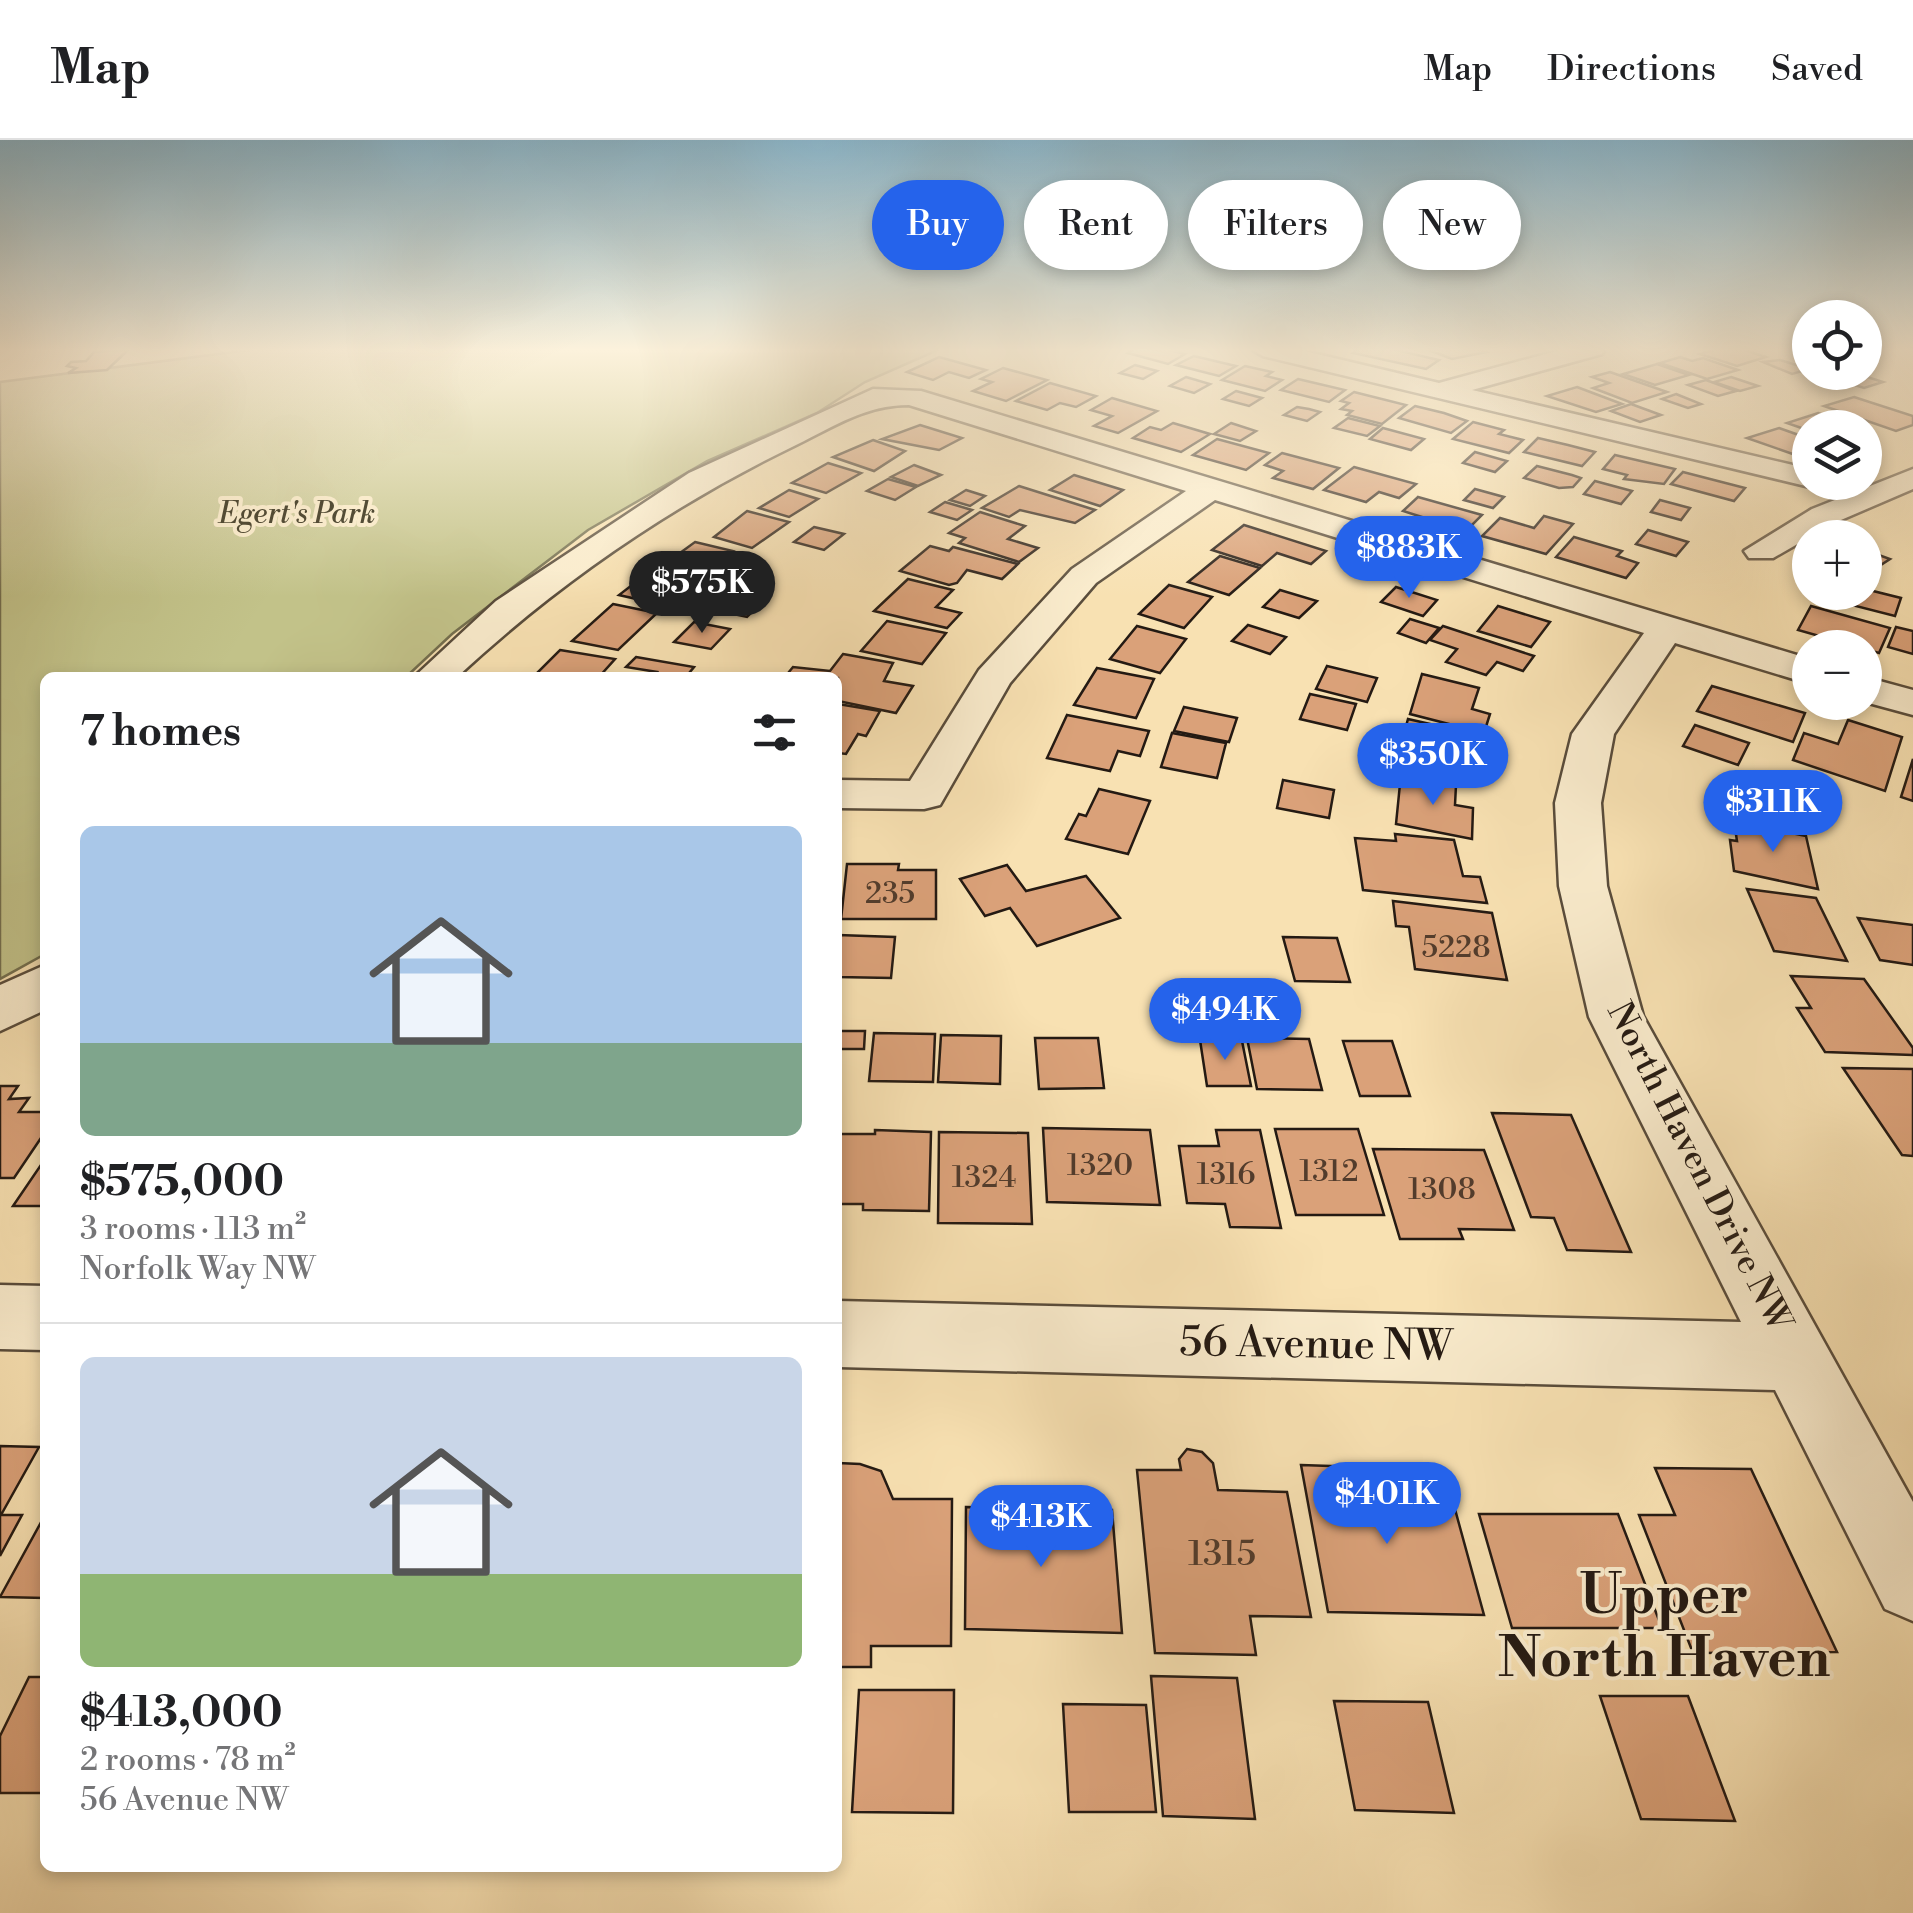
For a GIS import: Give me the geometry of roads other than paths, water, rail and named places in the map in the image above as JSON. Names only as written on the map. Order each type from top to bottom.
[{"type":"street","points":[[439,672],[509,609],[638,518],[794,432]]},
{"type":"street","points":[[1022,432],[1792,667]]},
{"type":"street","points":[[1615,432],[1792,474]]},
{"type":"street","points":[[1882,490],[1913,478]]},
{"type":"street","points":[[842,794],[924,795],[993,678],[1084,576],[1209,490]]},
{"type":"street","points":[[1882,495],[1913,502]]},
{"type":"street","points":[[1760,551],[1859,500]]},
{"type":"street","name":"North Haven Drive NW","points":[[1666,629],[1593,734],[1578,803],[1583,886],[1616,1016],[1913,1582]]},
{"type":"street","points":[[1882,694],[1913,703]]},
{"type":"street","points":[[0,1010],[40,988]]},
{"type":"street","points":[[0,1317],[40,1318]]},
{"type":"street","name":"56 Avenue NW","points":[[842,1334],[1795,1356]]},
{"type":"district","name":"Upper North Haven","points":[[1664,1628]]},
{"type":"park label","name":"Egert's Park","points":[[297,514]]}]
